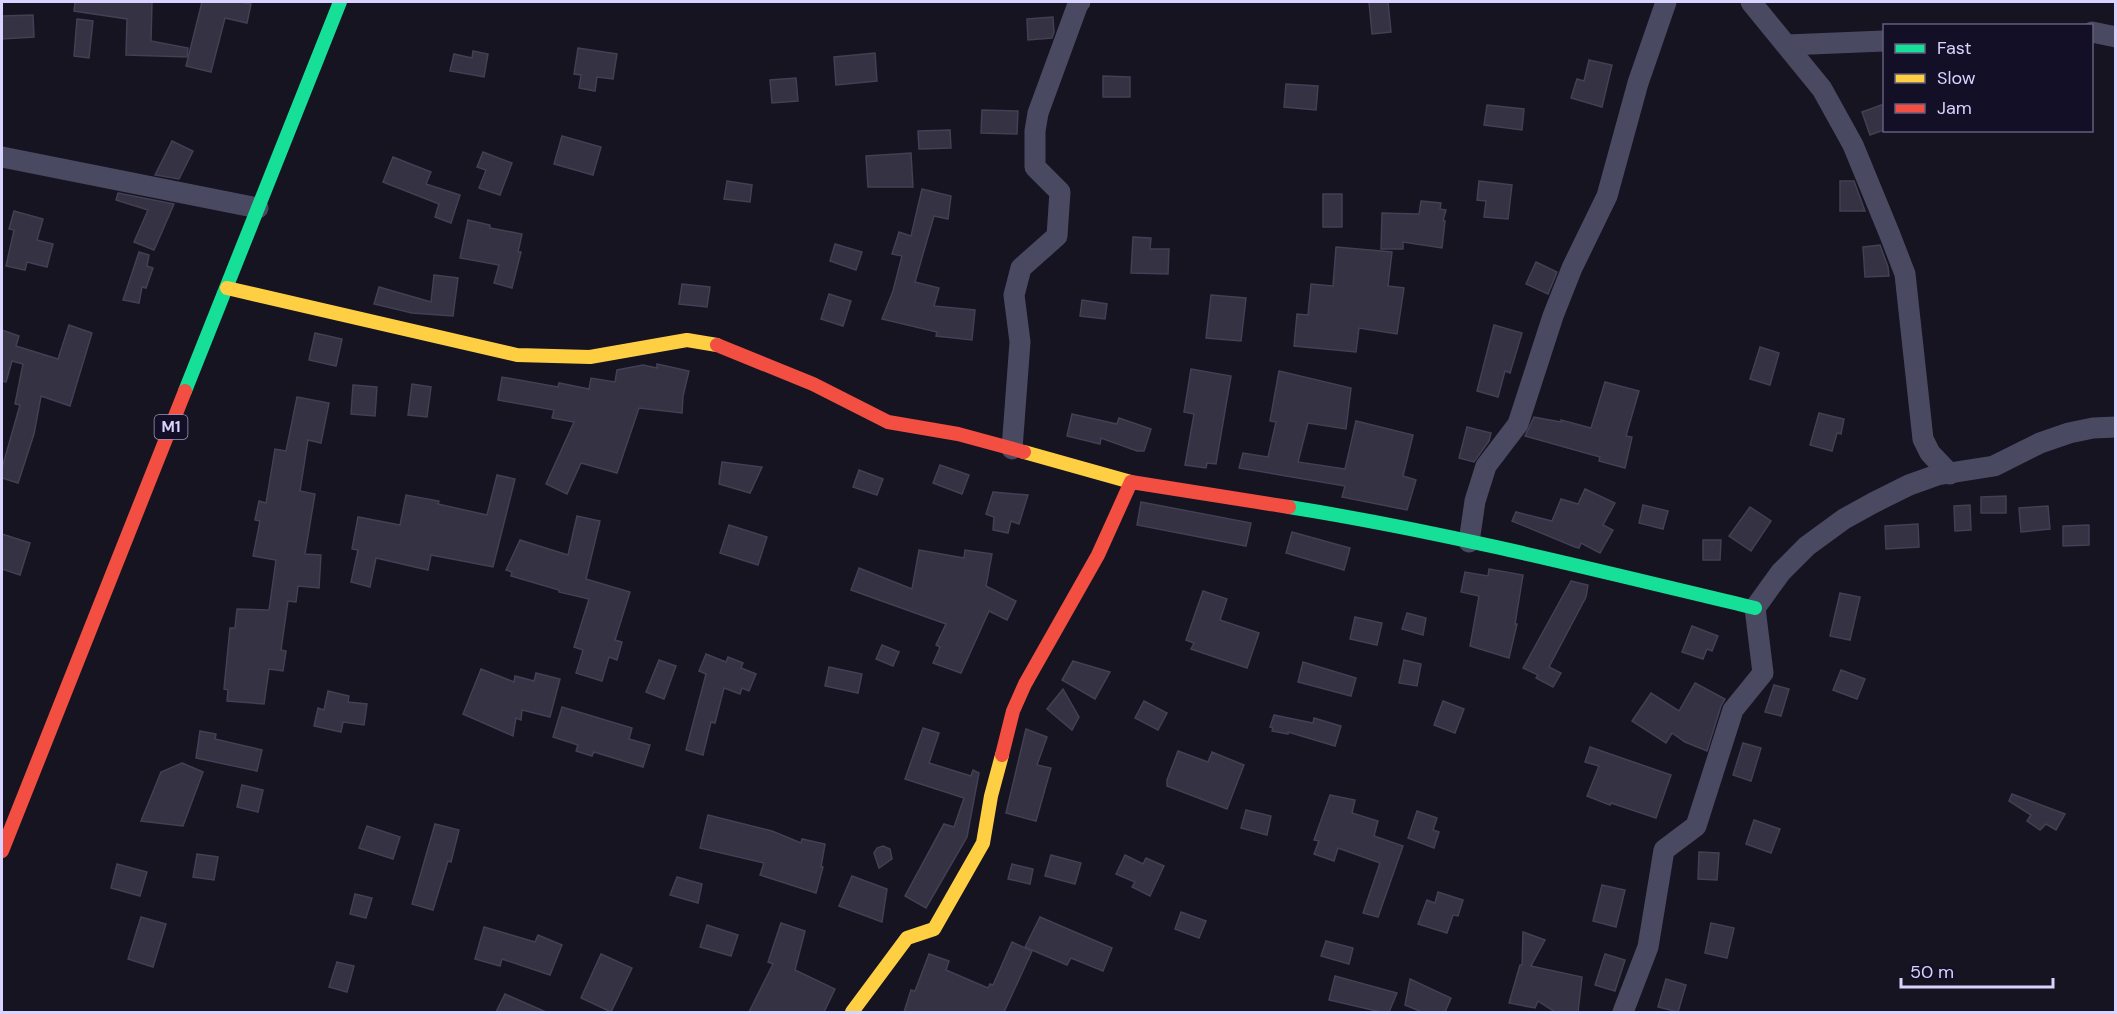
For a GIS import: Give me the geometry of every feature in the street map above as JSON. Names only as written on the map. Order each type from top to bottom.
[{"type":"main road","name":"M1","points":[[2,851],[340,2]]},
{"type":"main road","points":[[227,288],[517,355],[590,357],[687,340],[717,345],[813,384],[888,422],[958,434],[1131,482],[1370,520],[1581,566],[1755,608]]},
{"type":"main road","points":[[852,1012],[907,938],[934,929],[983,843],[991,795],[1013,711],[1024,684],[1098,555],[1131,482]]},
{"type":"street","points":[[1012,449],[1020,342],[1014,295],[1021,268],[1057,236],[1060,192],[1035,167],[1035,131],[1038,113],[1077,4],[1080,2]]},
{"type":"street","points":[[1469,542],[1475,501],[1486,466],[1518,424],[1568,277],[1607,196],[1638,83],[1666,2]]},
{"type":"street","points":[[1751,2],[1822,89],[1848,136],[1890,235],[1905,274],[1923,439],[1930,453],[1950,474]]},
{"type":"street","points":[[2093,32],[2115,38]]},
{"type":"street","points":[[1787,45],[1883,41]]},
{"type":"street","points":[[2,157],[258,208]]},
{"type":"street","points":[[1623,1012],[1648,947],[1664,850],[1696,826],[1733,710],[1763,673],[1755,608],[1781,573],[1807,546],[1844,519],[1910,485],[1937,475],[1994,466],[2040,443],[2069,433],[2093,428],[2115,427]]},
{"type":"building","points":[[75,2],[152,2],[151,41],[188,48],[187,57],[126,55],[127,19],[74,11]]},
{"type":"building","points":[[202,2],[251,4],[247,23],[225,18],[211,72],[186,66]]},
{"type":"building","points":[[1369,2],[1388,2],[1391,32],[1372,34]]},
{"type":"building","points":[[33,15],[34,37],[2,39],[2,16]]},
{"type":"building","points":[[1053,17],[1052,38],[1028,40],[1027,19]]},
{"type":"building","points":[[77,19],[93,21],[89,58],[74,56]]},
{"type":"building","points":[[578,48],[617,54],[613,79],[597,77],[595,91],[579,88],[581,75],[574,74]]},
{"type":"building","points":[[473,51],[488,54],[484,77],[450,71],[454,54],[472,58]]},
{"type":"building","points":[[875,53],[877,81],[836,85],[834,57]]},
{"type":"building","points":[[1589,60],[1612,65],[1602,107],[1571,98],[1577,79],[1584,81]]},
{"type":"building","points":[[1103,76],[1130,77],[1130,97],[1103,97]]},
{"type":"building","points":[[796,78],[798,101],[772,103],[770,80]]},
{"type":"building","points":[[1286,84],[1318,86],[1316,110],[1284,107]]},
{"type":"building","points":[[1883,104],[1883,130],[1870,135],[1862,112]]},
{"type":"building","points":[[1487,105],[1524,109],[1522,130],[1484,125]]},
{"type":"building","points":[[982,110],[1018,111],[1017,134],[981,133]]},
{"type":"building","points":[[950,130],[951,148],[919,149],[918,131]]},
{"type":"building","points":[[562,136],[601,147],[593,175],[554,164]]},
{"type":"building","points":[[172,141],[193,151],[179,179],[155,175]]},
{"type":"building","points":[[483,152],[512,163],[500,195],[479,188],[486,170],[477,167]]},
{"type":"building","points":[[911,153],[913,187],[868,187],[866,156]]},
{"type":"building","points":[[393,157],[431,172],[426,184],[460,195],[451,223],[435,217],[439,204],[383,182]]},
{"type":"building","points":[[727,181],[752,185],[750,202],[724,199]]},
{"type":"building","points":[[1479,181],[1512,185],[1508,219],[1484,217],[1486,201],[1477,200]]},
{"type":"building","points":[[1840,181],[1854,181],[1865,211],[1840,211]]},
{"type":"building","points":[[922,189],[951,196],[948,219],[934,216],[915,282],[939,288],[934,306],[975,310],[972,340],[936,336],[937,332],[882,319],[893,291],[902,256],[892,254],[899,232],[911,236]]},
{"type":"building","points":[[118,193],[174,204],[154,250],[134,242],[148,210],[116,200]]},
{"type":"building","points":[[1323,194],[1342,194],[1342,227],[1323,227]]},
{"type":"building","points":[[1421,201],[1441,203],[1440,209],[1446,210],[1443,220],[1445,221],[1442,248],[1403,242],[1403,249],[1381,249],[1382,213],[1419,214]]},
{"type":"building","points":[[14,211],[43,219],[37,240],[53,244],[47,267],[27,262],[25,270],[6,266],[14,230],[9,229]]},
{"type":"building","points":[[468,220],[490,225],[490,228],[522,234],[518,252],[521,252],[512,288],[494,283],[499,265],[460,258]]},
{"type":"building","points":[[1133,237],[1151,238],[1150,249],[1169,249],[1168,274],[1131,273]]},
{"type":"building","points":[[835,244],[862,252],[856,270],[830,261]]},
{"type":"building","points":[[1880,245],[1889,276],[1865,277],[1863,247]]},
{"type":"building","points":[[1336,247],[1392,252],[1388,286],[1404,288],[1397,334],[1359,328],[1356,352],[1294,346],[1297,314],[1308,315],[1311,284],[1333,286]]},
{"type":"building","points":[[139,252],[149,255],[147,266],[153,268],[146,288],[142,287],[139,303],[123,300]]},
{"type":"building","points":[[1536,262],[1557,272],[1548,294],[1526,284]]},
{"type":"building","points":[[434,275],[458,278],[453,316],[412,313],[374,304],[379,287],[431,302]]},
{"type":"building","points":[[682,284],[710,287],[707,307],[679,304]]},
{"type":"building","points":[[829,294],[851,301],[843,326],[821,319]]},
{"type":"building","points":[[1211,295],[1246,298],[1241,341],[1206,338]]},
{"type":"building","points":[[1082,300],[1107,304],[1105,319],[1080,316]]},
{"type":"building","points":[[69,325],[92,333],[70,406],[41,396],[34,434],[18,483],[2,478],[2,468],[20,405],[15,404],[23,364],[12,361],[6,382],[2,381],[2,330],[19,336],[16,346],[58,359]]},
{"type":"building","points":[[1494,325],[1522,333],[1510,373],[1505,371],[1498,397],[1477,391]]},
{"type":"building","points":[[315,333],[342,339],[336,366],[309,360]]},
{"type":"building","points":[[1760,347],[1779,353],[1770,385],[1750,379]]},
{"type":"building","points":[[657,364],[689,371],[683,396],[682,413],[639,408],[617,473],[581,463],[567,494],[546,484],[574,422],[552,418],[554,410],[498,400],[502,377],[558,387],[559,383],[589,389],[591,378],[615,382],[617,370],[643,365],[657,368]]},
{"type":"building","points":[[1191,369],[1231,376],[1216,464],[1207,463],[1206,468],[1185,465],[1194,414],[1184,412]]},
{"type":"building","points":[[1279,371],[1351,388],[1346,429],[1308,423],[1298,462],[1345,469],[1356,421],[1413,435],[1403,476],[1416,480],[1407,510],[1342,497],[1345,486],[1239,468],[1243,453],[1268,457],[1276,422],[1270,421]]},
{"type":"building","points":[[1605,382],[1639,391],[1626,436],[1632,437],[1625,468],[1599,461],[1600,457],[1525,436],[1534,417],[1561,422],[1561,420],[1591,428]]},
{"type":"building","points":[[412,384],[431,387],[427,417],[408,415]]},
{"type":"building","points":[[353,385],[377,387],[375,416],[351,414]]},
{"type":"building","points":[[297,397],[329,403],[321,443],[308,440],[300,491],[315,494],[305,554],[321,555],[319,588],[298,586],[296,602],[288,601],[281,650],[286,651],[283,671],[269,669],[264,704],[227,701],[228,690],[224,689],[230,628],[235,628],[237,609],[269,610],[276,560],[253,556],[260,521],[255,520],[259,501],[266,503],[275,449],[286,451]]},
{"type":"building","points":[[1819,413],[1844,419],[1841,434],[1837,433],[1832,451],[1810,445]]},
{"type":"building","points":[[1072,414],[1117,424],[1119,418],[1151,429],[1144,451],[1137,451],[1101,438],[1100,444],[1067,436]]},
{"type":"building","points":[[1467,427],[1491,433],[1489,441],[1474,462],[1459,458]]},
{"type":"building","points":[[722,462],[762,467],[750,493],[719,484]]},
{"type":"building","points":[[940,465],[969,475],[962,494],[933,483]]},
{"type":"building","points":[[859,470],[883,479],[877,495],[853,487]]},
{"type":"building","points":[[497,475],[515,479],[493,567],[431,555],[428,570],[376,558],[370,587],[351,582],[358,550],[352,549],[358,517],[400,525],[406,495],[439,501],[438,504],[487,515]]},
{"type":"building","points":[[1585,489],[1615,503],[1603,525],[1613,530],[1600,553],[1581,543],[1579,548],[1575,547],[1512,521],[1516,512],[1552,521],[1561,499],[1578,504]]},
{"type":"building","points":[[993,492],[1028,495],[1019,524],[1011,521],[1008,533],[993,530],[994,517],[986,514]]},
{"type":"building","points":[[2006,496],[2006,513],[1981,513],[1981,497]]},
{"type":"building","points":[[1141,502],[1251,523],[1246,546],[1137,525]]},
{"type":"building","points":[[1643,505],[1668,511],[1663,529],[1639,523]]},
{"type":"building","points":[[1970,505],[1971,530],[1955,531],[1954,506]]},
{"type":"building","points":[[2048,506],[2050,529],[2021,532],[2019,508]]},
{"type":"building","points":[[1750,507],[1771,521],[1751,551],[1729,536]]},
{"type":"building","points":[[577,516],[600,521],[586,579],[630,592],[615,640],[622,642],[617,660],[609,657],[602,681],[576,673],[583,650],[574,647],[589,599],[511,576],[512,572],[506,570],[520,540],[568,555]]},
{"type":"building","points":[[1918,524],[1919,547],[1886,549],[1885,526]]},
{"type":"building","points":[[729,525],[767,537],[758,565],[720,553]]},
{"type":"building","points":[[2089,525],[2089,545],[2063,546],[2063,526]]},
{"type":"building","points":[[1292,532],[1350,548],[1344,570],[1286,553]]},
{"type":"building","points":[[2,534],[30,543],[20,575],[2,569]]},
{"type":"building","points":[[1703,540],[1721,540],[1720,560],[1703,560]]},
{"type":"building","points":[[919,550],[964,558],[965,550],[992,554],[986,586],[1016,601],[1007,620],[989,611],[961,673],[933,663],[940,647],[936,645],[946,624],[851,590],[859,568],[912,589]]},
{"type":"building","points":[[1489,569],[1523,575],[1515,624],[1517,624],[1509,658],[1470,646],[1479,596],[1461,592],[1465,572],[1488,576]]},
{"type":"building","points":[[1571,581],[1588,585],[1586,597],[1549,667],[1561,673],[1553,687],[1536,678],[1538,675],[1523,668]]},
{"type":"building","points":[[1203,591],[1227,599],[1220,620],[1259,633],[1247,668],[1191,649],[1194,643],[1186,640]]},
{"type":"building","points":[[1840,593],[1860,597],[1850,640],[1830,636]]},
{"type":"building","points":[[1407,613],[1426,618],[1423,635],[1402,629]]},
{"type":"building","points":[[1355,617],[1382,623],[1377,645],[1350,639]]},
{"type":"building","points":[[1692,626],[1718,636],[1712,651],[1707,649],[1703,659],[1682,652]]},
{"type":"building","points":[[882,645],[899,652],[893,666],[876,659]]},
{"type":"building","points":[[706,654],[726,662],[728,657],[743,663],[741,668],[756,674],[749,691],[742,688],[740,694],[724,688],[715,723],[711,722],[703,755],[686,750],[706,674],[699,671]]},
{"type":"building","points":[[659,660],[676,666],[664,699],[646,692]]},
{"type":"building","points":[[1404,660],[1421,664],[1417,686],[1399,683]]},
{"type":"building","points":[[1073,661],[1110,672],[1095,699],[1062,680]]},
{"type":"building","points":[[1303,662],[1356,678],[1351,696],[1298,682]]},
{"type":"building","points":[[829,667],[862,674],[858,693],[825,686]]},
{"type":"building","points":[[481,669],[514,682],[515,676],[534,681],[536,673],[560,679],[550,717],[522,710],[521,720],[516,718],[513,736],[463,714]]},
{"type":"building","points":[[1841,670],[1865,679],[1857,699],[1833,690]]},
{"type":"building","points":[[1695,683],[1725,699],[1707,751],[1685,742],[1672,733],[1666,743],[1632,721],[1651,693],[1679,711]]},
{"type":"building","points":[[1774,685],[1789,689],[1781,716],[1765,712]]},
{"type":"building","points":[[1063,689],[1079,717],[1072,730],[1047,709]]},
{"type":"building","points":[[328,691],[349,696],[348,702],[367,704],[364,725],[343,722],[341,732],[314,726],[318,708],[324,710]]},
{"type":"building","points":[[1144,701],[1167,713],[1158,730],[1135,718]]},
{"type":"building","points":[[1443,701],[1464,709],[1455,733],[1434,725]]},
{"type":"building","points":[[562,707],[632,728],[629,739],[650,745],[643,767],[594,752],[592,756],[576,751],[578,745],[553,737]]},
{"type":"building","points":[[1274,715],[1313,723],[1314,718],[1341,726],[1335,746],[1288,732],[1288,734],[1272,731],[1273,728],[1270,727]]},
{"type":"building","points":[[923,728],[939,733],[929,763],[971,776],[973,770],[979,773],[967,837],[926,908],[905,896],[944,824],[954,827],[964,798],[905,779]]},
{"type":"building","points":[[1026,729],[1047,737],[1037,765],[1051,768],[1036,821],[1006,813]]},
{"type":"building","points":[[200,731],[216,734],[215,739],[262,750],[257,771],[196,758]]},
{"type":"building","points":[[1743,743],[1761,748],[1751,781],[1733,775]]},
{"type":"building","points":[[1590,747],[1671,775],[1656,818],[1587,796],[1599,766],[1585,762]]},
{"type":"building","points":[[1178,751],[1208,762],[1212,752],[1244,765],[1227,809],[1167,786]]},
{"type":"building","points":[[182,763],[203,772],[183,826],[141,821],[161,772]]},
{"type":"building","points":[[242,785],[263,790],[258,812],[237,807]]},
{"type":"building","points":[[2012,794],[2065,814],[2056,830],[2046,824],[2040,830],[2027,821],[2031,815],[2009,801]]},
{"type":"building","points":[[1330,795],[1355,800],[1352,813],[1378,821],[1374,836],[1403,846],[1378,917],[1363,913],[1380,863],[1338,848],[1334,861],[1314,854],[1319,841],[1314,840]]},
{"type":"building","points":[[1246,810],[1271,816],[1267,835],[1241,828]]},
{"type":"building","points":[[1417,811],[1437,818],[1433,830],[1439,832],[1434,848],[1408,838]]},
{"type":"building","points":[[708,815],[772,831],[801,843],[802,839],[825,844],[821,867],[823,867],[816,893],[760,875],[764,863],[700,848]]},
{"type":"building","points":[[1754,820],[1780,829],[1771,853],[1746,844]]},
{"type":"building","points":[[435,824],[459,830],[451,862],[448,861],[433,910],[412,904]]},
{"type":"building","points":[[367,826],[400,837],[393,859],[359,848]]},
{"type":"building","points":[[883,846],[890,849],[892,859],[879,868],[874,853],[877,848]]},
{"type":"building","points":[[1699,852],[1719,853],[1717,880],[1698,879]]},
{"type":"building","points":[[197,854],[218,857],[214,880],[193,877]]},
{"type":"building","points":[[1051,855],[1081,863],[1075,884],[1045,876]]},
{"type":"building","points":[[1125,855],[1143,864],[1146,858],[1164,866],[1150,896],[1132,887],[1135,882],[1116,874]]},
{"type":"building","points":[[117,864],[147,872],[140,896],[111,888]]},
{"type":"building","points":[[1012,864],[1033,869],[1030,884],[1008,879]]},
{"type":"building","points":[[852,876],[887,889],[882,922],[839,906]]},
{"type":"building","points":[[677,877],[702,884],[698,903],[670,895]]},
{"type":"building","points":[[1602,885],[1625,890],[1616,927],[1593,921]]},
{"type":"building","points":[[1438,892],[1463,900],[1458,916],[1453,915],[1447,933],[1418,924],[1427,900],[1435,903]]},
{"type":"building","points":[[355,894],[372,898],[366,918],[350,914]]},
{"type":"building","points":[[1181,912],[1206,921],[1199,938],[1175,929]]},
{"type":"building","points":[[141,917],[166,924],[153,967],[128,959]]},
{"type":"building","points":[[1040,917],[1112,948],[1103,971],[1071,958],[1067,965],[1025,947]]},
{"type":"building","points":[[781,923],[805,931],[795,970],[835,989],[824,1012],[749,1012],[773,964],[768,962]]},
{"type":"building","points":[[1711,923],[1734,928],[1727,958],[1705,953]]},
{"type":"building","points":[[707,925],[738,935],[731,956],[700,947]]},
{"type":"building","points":[[484,927],[535,942],[538,935],[562,945],[550,975],[502,959],[500,966],[475,959]]},
{"type":"building","points":[[1523,932],[1545,940],[1531,966],[1582,977],[1578,1012],[1555,1012],[1538,1001],[1535,1008],[1509,1003],[1520,965],[1522,965]]},
{"type":"building","points":[[1326,941],[1353,948],[1349,964],[1321,956]]},
{"type":"building","points":[[1012,942],[1032,951],[1004,1012],[904,1012],[911,990],[915,991],[929,954],[949,961],[946,970],[988,988],[990,984],[993,985]]},
{"type":"building","points":[[601,954],[632,968],[611,1012],[581,998]]},
{"type":"building","points":[[1605,954],[1625,960],[1615,991],[1595,985]]},
{"type":"building","points":[[337,962],[354,966],[347,992],[329,987]]},
{"type":"building","points":[[1335,976],[1397,993],[1389,1012],[1329,1000]]},
{"type":"building","points":[[1410,979],[1451,998],[1445,1012],[1422,1012],[1405,1005]]},
{"type":"building","points":[[1666,979],[1686,985],[1678,1012],[1658,1007]]},
{"type":"building","points":[[505,994],[546,1012],[496,1012]]},
{"type":"traffic: fast","points":[[185,391],[340,2]]},
{"type":"traffic: fast","points":[[1289,507],[1465,540],[1755,608]]},
{"type":"traffic: slow","points":[[227,288],[517,355],[590,357],[687,340],[717,345]]},
{"type":"traffic: slow","points":[[1024,452],[1131,482]]},
{"type":"traffic: slow","points":[[852,1012],[907,938],[934,929],[983,843],[991,796],[1002,755]]},
{"type":"traffic: jam","points":[[717,345],[813,384],[888,422],[958,434],[1024,452]]},
{"type":"traffic: jam","points":[[2,851],[185,391]]},
{"type":"traffic: jam","points":[[1002,755],[1013,711],[1025,684],[1098,555],[1131,482],[1289,507]]}]
